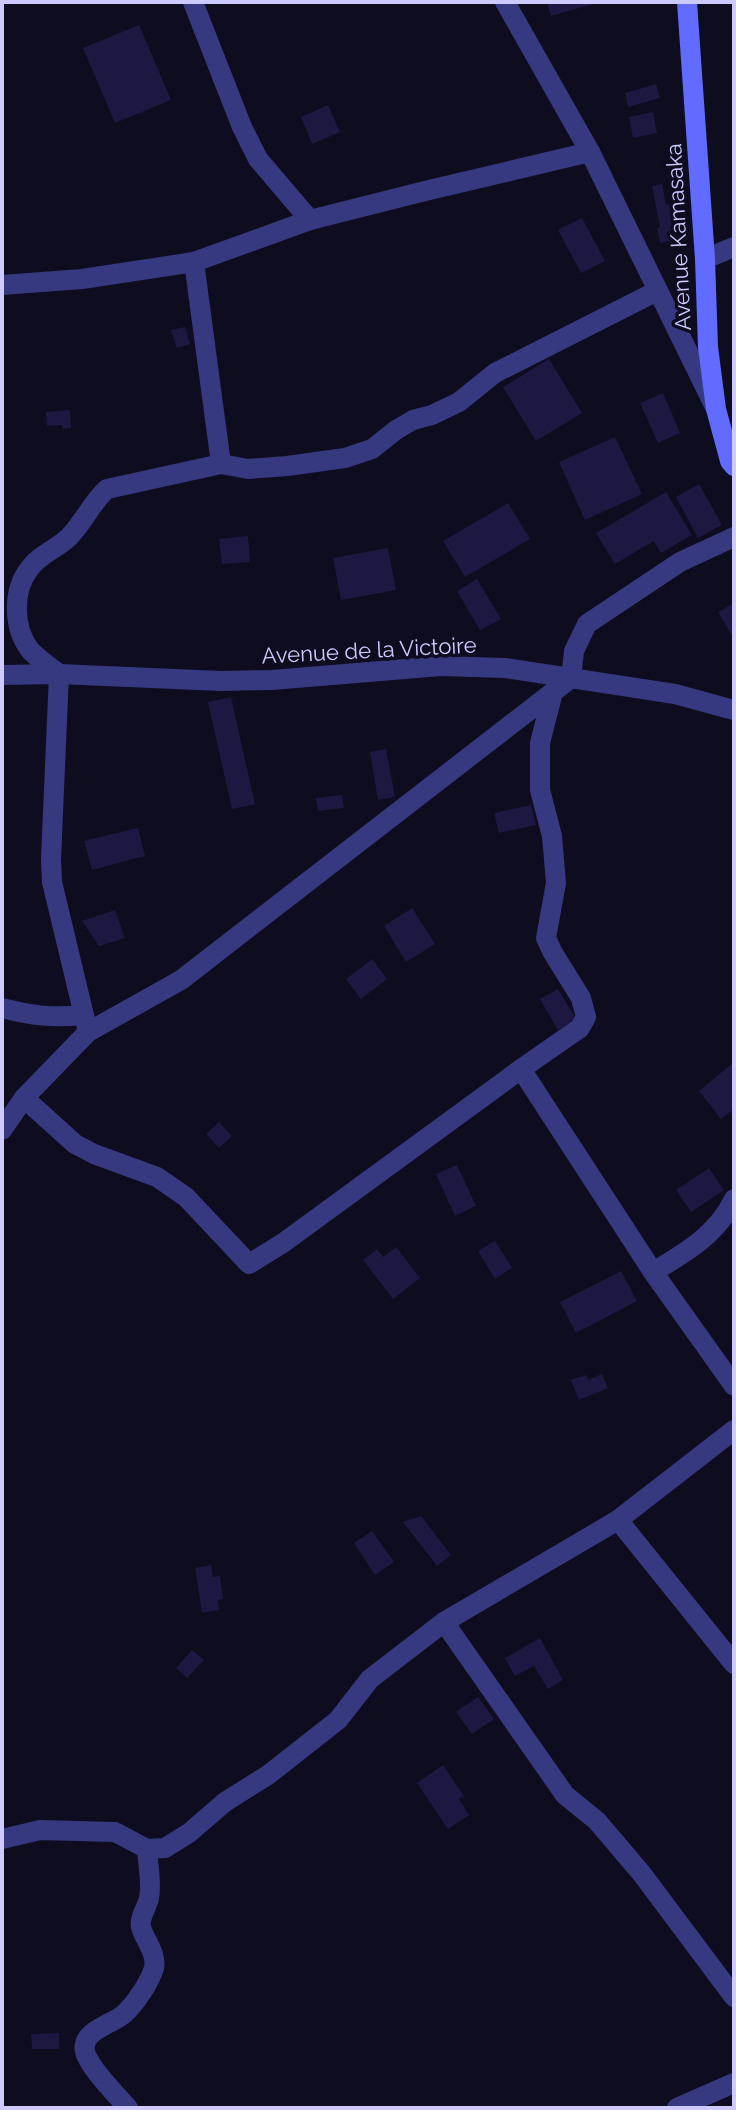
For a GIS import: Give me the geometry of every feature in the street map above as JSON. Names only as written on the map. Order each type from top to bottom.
[{"type":"street","points":[[193,2],[242,127],[258,159],[310,220]]},
{"type":"street","points":[[505,2],[590,152],[716,409]]},
{"type":"street","name":"Avenue Kamasaka","points":[[687,2],[708,347],[716,409],[734,466]]},
{"type":"street","points":[[2,285],[82,279],[194,262],[310,220],[590,152]]},
{"type":"street","points":[[705,259],[734,247]]},
{"type":"street","points":[[194,262],[221,464]]},
{"type":"street","points":[[86,1023],[52,882],[59,674],[30,649],[20,628],[16,612],[28,570],[79,527],[95,499],[107,489],[221,464],[248,469],[287,466],[345,458],[372,449],[413,420],[459,402],[495,373],[657,291]]},
{"type":"street","points":[[2,1130],[24,1098],[86,1023],[181,980],[571,678],[574,651],[587,624],[680,562],[734,537]]},
{"type":"street","name":"Avenue de la Victoire","points":[[2,675],[59,674],[233,681],[441,666],[505,668],[675,694],[734,710]]},
{"type":"street","points":[[24,1098],[75,1144],[157,1177],[186,1197],[249,1264],[283,1243],[580,1028],[586,1017],[581,998],[546,938],[556,883],[552,836],[540,790],[540,743],[553,692]]},
{"type":"street","points":[[2,1008],[32,1016],[86,1023]]},
{"type":"street","points":[[521,1069],[653,1272],[734,1386]]},
{"type":"street","points":[[653,1272],[692,1249],[718,1224],[734,1199]]},
{"type":"street","points":[[2,1839],[40,1830],[115,1832],[147,1849],[165,1848],[189,1833],[225,1802],[268,1775],[338,1720],[370,1679],[444,1622],[618,1520],[734,1430]]},
{"type":"street","points":[[618,1520],[734,1664]]},
{"type":"street","points":[[444,1622],[565,1795],[597,1821],[633,1863],[734,1997]]},
{"type":"street","points":[[128,2108],[100,2075],[86,2055],[85,2048],[90,2035],[124,2014],[148,1983],[155,1965],[141,1926],[149,1896],[147,1849]]},
{"type":"street","points":[[677,2108],[734,2083]]},
{"type":"building","points":[[547,2],[596,2],[596,3],[551,16]]},
{"type":"building","points":[[139,25],[171,100],[115,123],[83,48]]},
{"type":"building","points":[[656,84],[660,98],[628,107],[625,93]]},
{"type":"building","points":[[328,105],[340,132],[312,144],[301,117]]},
{"type":"building","points":[[653,112],[657,133],[633,138],[629,117]]},
{"type":"building","points":[[662,184],[666,205],[678,202],[682,223],[675,224],[678,239],[660,243],[652,186]]},
{"type":"building","points":[[582,218],[605,261],[581,273],[558,230]]},
{"type":"building","points":[[185,327],[190,344],[177,348],[171,330]]},
{"type":"building","points":[[549,359],[582,413],[536,441],[503,387]]},
{"type":"building","points":[[663,393],[680,433],[658,443],[640,403]]},
{"type":"building","points":[[70,410],[71,428],[47,426],[46,412]]},
{"type":"building","points":[[615,437],[642,494],[585,520],[559,462]]},
{"type":"building","points":[[699,484],[722,525],[698,538],[676,497]]},
{"type":"building","points":[[666,492],[692,535],[661,553],[654,541],[615,564],[596,533]]},
{"type":"building","points":[[508,503],[530,539],[465,577],[443,541]]},
{"type":"building","points":[[248,536],[250,562],[222,564],[219,539]]},
{"type":"building","points":[[388,548],[396,590],[341,600],[333,558]]},
{"type":"building","points":[[477,579],[501,619],[480,630],[457,591]]},
{"type":"building","points":[[734,603],[734,639],[718,612]]},
{"type":"building","points":[[231,697],[255,804],[232,809],[208,702]]},
{"type":"building","points":[[386,749],[395,797],[378,800],[370,752]]},
{"type":"building","points":[[342,795],[344,808],[318,811],[316,798]]},
{"type":"building","points":[[531,805],[536,825],[499,833],[494,813]]},
{"type":"building","points":[[138,828],[145,856],[92,870],[84,841]]},
{"type":"building","points":[[412,908],[435,944],[406,962],[384,926]]},
{"type":"building","points":[[115,910],[125,938],[99,946],[82,921]]},
{"type":"building","points":[[372,959],[387,979],[361,999],[346,979]]},
{"type":"building","points":[[558,989],[576,1019],[558,1030],[540,999]]},
{"type":"building","points":[[734,1062],[734,1109],[721,1119],[699,1091]]},
{"type":"building","points":[[219,1122],[232,1136],[219,1148],[206,1134]]},
{"type":"building","points":[[457,1165],[476,1206],[455,1216],[436,1174]]},
{"type":"building","points":[[709,1168],[724,1190],[691,1212],[676,1190]]},
{"type":"building","points":[[495,1241],[512,1268],[495,1279],[478,1251]]},
{"type":"building","points":[[396,1247],[420,1278],[393,1299],[363,1260],[377,1249],[383,1257]]},
{"type":"building","points":[[621,1271],[637,1301],[576,1333],[560,1302]]},
{"type":"building","points":[[602,1374],[608,1388],[579,1400],[571,1380],[586,1375],[588,1380]]},
{"type":"building","points":[[421,1516],[451,1555],[437,1566],[403,1522]]},
{"type":"building","points":[[372,1531],[394,1562],[375,1575],[354,1543]]},
{"type":"building","points":[[211,1565],[213,1577],[220,1576],[223,1599],[218,1600],[219,1610],[202,1613],[195,1568]]},
{"type":"building","points":[[540,1638],[563,1680],[548,1689],[534,1666],[515,1676],[505,1658]]},
{"type":"building","points":[[192,1650],[204,1660],[187,1678],[176,1668]]},
{"type":"building","points":[[478,1697],[494,1719],[472,1734],[456,1712]]},
{"type":"building","points":[[443,1765],[464,1796],[459,1799],[469,1815],[448,1829],[417,1783]]},
{"type":"building","points":[[59,2033],[59,2049],[32,2049],[31,2034]]}]
